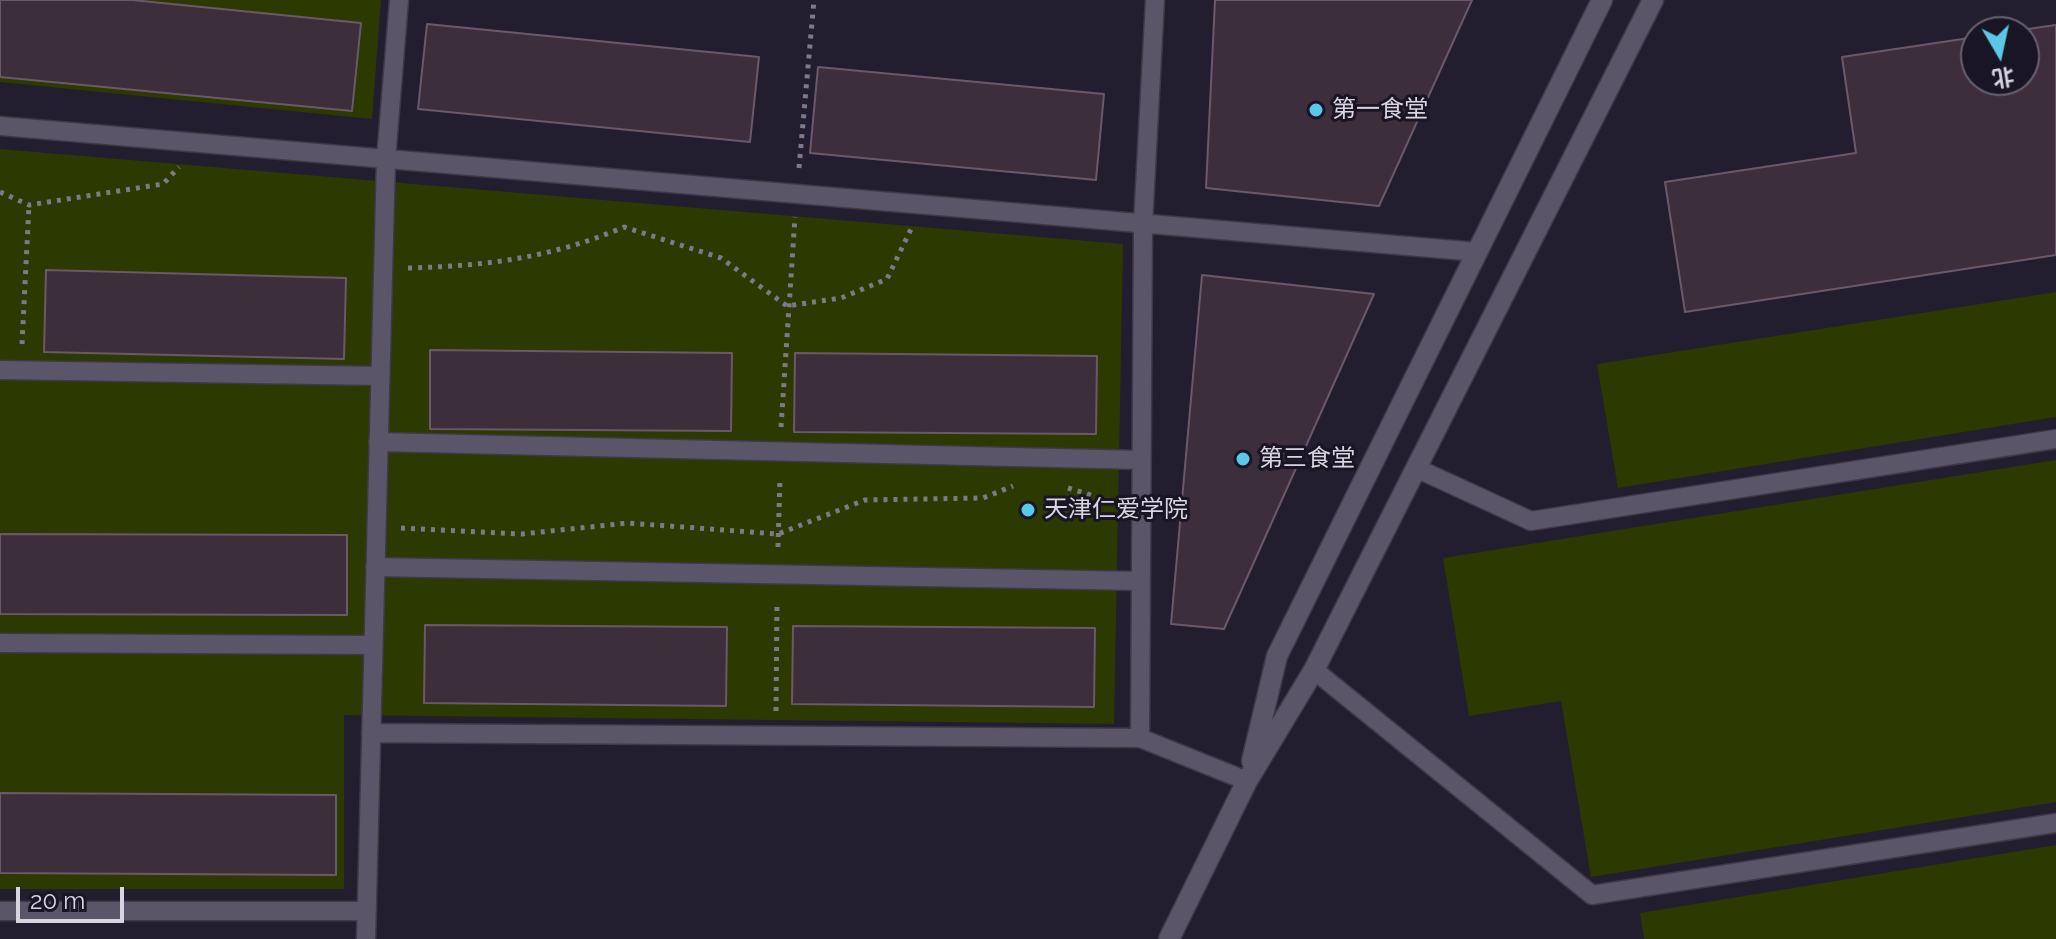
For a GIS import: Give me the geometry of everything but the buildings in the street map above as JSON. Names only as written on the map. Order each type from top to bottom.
[{"type":"street","points":[[1247,781],[1277,656],[1602,0]]},
{"type":"street","points":[[1169,939],[1247,781],[1314,670],[1653,0]]},
{"type":"lane","points":[[366,939],[386,159],[397,0]]},
{"type":"lane","points":[[1140,738],[1143,224],[1155,0]]},
{"type":"lane","points":[[0,126],[1478,252]]},
{"type":"lane","points":[[0,370],[380,376]]},
{"type":"lane","points":[[1416,468],[1531,521],[2056,439]]},
{"type":"lane","points":[[378,442],[1141,460]]},
{"type":"lane","points":[[375,567],[1141,581]]},
{"type":"lane","points":[[0,643],[373,645]]},
{"type":"lane","points":[[1314,670],[1592,895],[2056,823]]},
{"type":"lane","points":[[371,733],[1140,738],[1247,781]]},
{"type":"lane","points":[[0,911],[367,911]]},
{"type":"path","points":[[776,736],[780,452],[787,306],[814,0]]},
{"type":"path","points":[[0,192],[29,205],[163,184],[202,143]]},
{"type":"path","points":[[20,369],[29,205]]},
{"type":"path","points":[[383,269],[485,266],[576,247],[624,227],[721,258],[787,306],[841,298],[887,279],[922,205]]},
{"type":"path","points":[[376,526],[522,534],[628,523],[778,534],[865,500],[983,498],[1021,482]]},
{"type":"path","points":[[1061,486],[1141,511]]},
{"type":"green space","points":[[0,0],[381,0],[372,119],[0,82]]},
{"type":"green space","points":[[0,149],[1123,244],[1114,724],[344,715],[344,889],[0,889]]},
{"type":"green space","points":[[2056,292],[2056,417],[1618,488],[1597,364]]},
{"type":"green space","points":[[2056,460],[2056,802],[1591,877],[1561,701],[1469,716],[1443,558]]},
{"type":"green space","points":[[2056,845],[2056,939],[1644,939],[1640,913]]},
{"type":"place","name":"第一食堂","points":[[1316,110]]},
{"type":"place","name":"第三食堂","points":[[1243,459]]},
{"type":"place","name":"天津仁爱学院","points":[[1028,510]]}]
